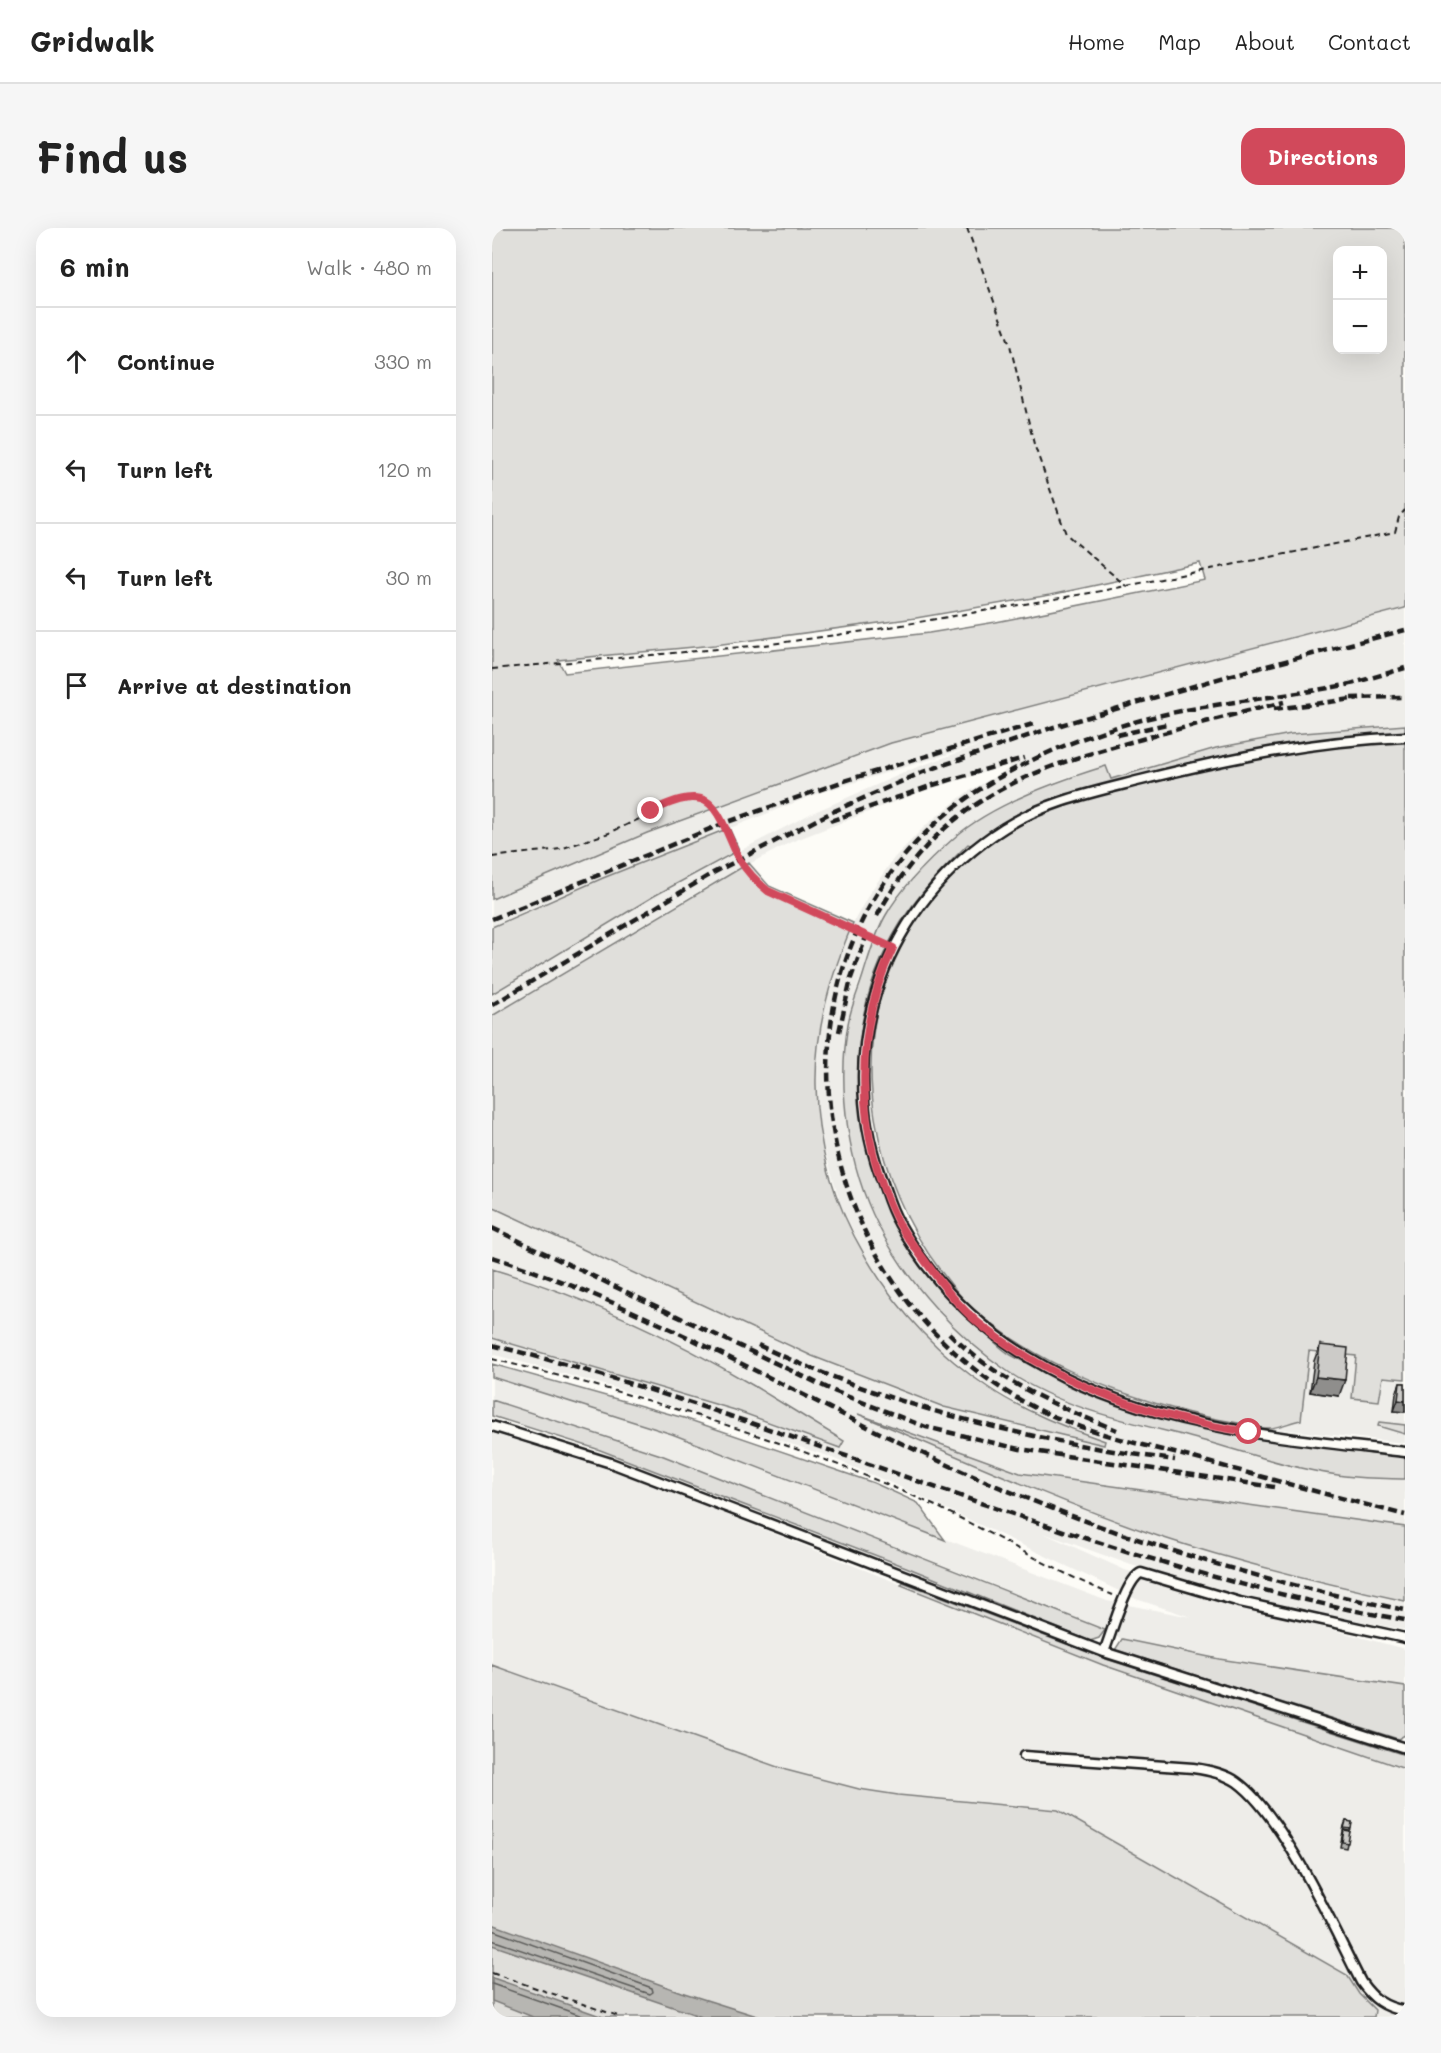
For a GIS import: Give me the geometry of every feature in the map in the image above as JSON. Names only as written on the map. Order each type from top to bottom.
[{"type":"lane","points":[[1405,737],[1358,739],[1238,756],[1113,787],[1043,808],[1007,826],[962,860],[920,902],[903,927],[874,998],[867,1027],[864,1092],[867,1127],[875,1161],[898,1221],[938,1280],[985,1328],[1048,1369],[1124,1401],[1229,1429],[1405,1452]]},
{"type":"lane","points":[[492,1426],[611,1462],[1104,1652],[1405,1748]]},
{"type":"lane","points":[[1104,1652],[1124,1600],[1136,1575],[1141,1573],[1240,1602],[1405,1638]]},
{"type":"lane","points":[[1024,1755],[1193,1768],[1212,1771],[1239,1783],[1285,1841],[1366,1989],[1372,1997],[1390,2008],[1405,2011]]},
{"type":"path","points":[[967,228],[1010,345],[1034,444],[1066,534],[1126,586]]},
{"type":"path","points":[[492,669],[764,645],[995,611],[1395,532],[1399,517],[1405,510]]},
{"type":"path","points":[[492,857],[560,849],[609,834],[680,800],[702,799],[711,804],[740,860],[762,886],[893,948]]},
{"type":"path","points":[[492,1359],[699,1418],[777,1443],[854,1472],[919,1498],[1088,1585],[1124,1600]]},
{"type":"path","points":[[492,1973],[621,2017]]},
{"type":"shaded area","points":[[492,228],[1405,228],[1405,608],[891,743],[647,833],[492,899]],"holes":[[[1200,563],[1205,580],[996,622],[929,633],[565,673],[558,660],[715,645],[916,618],[1050,595]]]},
{"type":"shaded area","points":[[1405,608],[1405,725],[1291,734],[1216,748],[1111,779],[1106,766],[1064,778],[1028,794],[977,823],[885,916],[857,987],[845,1051],[853,1156],[878,1225],[918,1284],[971,1342],[1010,1373],[1038,1389],[1088,1410],[1308,1470],[1342,1476],[1405,1479],[1405,1527],[1020,1473],[867,1417],[1225,1557],[1405,1601],[1405,1630],[1283,1606],[1204,1586],[1131,1565],[1043,1533],[1125,1570],[1232,1603],[1405,1649],[1405,1687],[1219,1659],[1122,1639],[992,1584],[661,1455],[492,1400],[492,1377],[596,1408],[672,1434],[1107,1601],[1191,1617],[1136,1599],[898,1486],[825,1455],[615,1388],[492,1354],[492,1338],[735,1410],[840,1447],[844,1441],[753,1385],[669,1340],[536,1282],[492,1269],[492,1207],[812,1356],[944,1407],[1104,1445],[1104,1441],[1052,1422],[990,1388],[941,1350],[908,1317],[877,1277],[855,1235],[841,1205],[820,1135],[816,1085],[825,998],[853,923],[869,894],[894,858],[926,825],[966,793],[1010,768],[1009,765],[917,793],[791,842],[704,888],[492,1016],[492,994],[654,896],[810,814],[915,768],[982,744],[819,793],[603,878],[492,927],[492,899],[647,833],[891,743]]},
{"type":"shaded area","points":[[1405,725],[1405,1379],[1383,1377],[1379,1401],[1352,1398],[1356,1356],[1309,1351],[1301,1420],[1264,1428],[1201,1416],[1158,1404],[1109,1388],[1030,1350],[971,1307],[940,1270],[917,1236],[899,1199],[884,1159],[875,1118],[871,1076],[873,1034],[882,993],[897,954],[908,934],[940,887],[981,849],[968,844],[940,872],[907,913],[880,962],[867,1002],[860,1042],[858,1083],[863,1124],[872,1164],[887,1203],[906,1241],[951,1302],[1008,1353],[1090,1392],[1145,1412],[1202,1428],[1240,1436],[1405,1457],[1405,1479],[1346,1476],[1281,1463],[1095,1412],[1051,1396],[1030,1385],[1010,1373],[971,1343],[918,1288],[878,1225],[859,1178],[852,1153],[845,1101],[845,1049],[853,1004],[879,928],[886,915],[917,874],[969,826],[1006,804],[1067,779],[1106,766],[1111,779],[1216,748],[1291,734]]},
{"type":"shaded area","points":[[729,828],[739,850],[654,896],[492,994],[492,927],[603,878]]},
{"type":"shaded area","points":[[749,863],[769,886],[853,923],[831,982],[821,1022],[816,1085],[820,1130],[830,1174],[845,1217],[866,1257],[891,1295],[920,1330],[953,1361],[989,1388],[1031,1412],[1105,1441],[1104,1445],[944,1407],[812,1356],[492,1207],[492,1016]]},
{"type":"shaded area","points":[[492,1269],[594,1305],[660,1335],[723,1368],[844,1441],[840,1448],[735,1410],[492,1338]]},
{"type":"shaded area","points":[[1290,1335],[1405,1349],[1405,1443],[1270,1428],[1213,1419]]},
{"type":"shaded area","points":[[492,1364],[684,1418],[874,1483],[918,1503],[945,1540],[672,1434],[492,1377]]},
{"type":"shaded area","points":[[492,1400],[661,1455],[1105,1630],[1099,1638],[1090,1641],[906,1567],[600,1450],[492,1416]]},
{"type":"shaded area","points":[[858,1414],[1020,1473],[1405,1527],[1405,1601],[1281,1572],[1158,1536],[1044,1493]]},
{"type":"shaded area","points":[[1379,1422],[1405,1425],[1405,1434],[1378,1426]]},
{"type":"shaded area","points":[[492,1433],[614,1471],[670,1492],[1114,1670],[1405,1769],[1405,2017],[1374,2017],[1320,2008],[492,1678]]},
{"type":"shaded area","points":[[903,1582],[1103,1658],[1405,1755],[1405,1769],[1103,1665],[901,1585]]},
{"type":"shaded area","points":[[1122,1639],[1219,1659],[1405,1687],[1405,1735],[1398,1739],[1115,1650]]},
{"type":"shaded area","points":[[492,1665],[786,1770],[859,1789],[898,1795],[1058,1810],[1347,1975],[1359,1994],[1375,2010],[1374,2017],[492,2017]]},
{"type":"water","points":[[492,1924],[681,1992],[760,2017],[702,2017],[492,1945]]},
{"type":"water","points":[[492,1978],[603,2017],[533,2017],[492,2001]]},
{"type":"building","points":[[1320,1345],[1348,1348],[1345,1380],[1316,1377]]},
{"type":"building","points":[[1400,1383],[1405,1383],[1405,1401],[1398,1400]]},
{"type":"building","points":[[1346,1821],[1352,1822],[1351,1829],[1344,1828]]},
{"type":"building","points":[[1344,1830],[1350,1831],[1348,1843],[1342,1842]]},
{"type":"railway","points":[[492,1005],[713,873],[832,812],[923,772],[1054,727],[1228,676],[1405,630]]},
{"type":"railway","points":[[1347,685],[1405,668]]},
{"type":"railway","points":[[1355,683],[1202,707],[1130,723],[1057,749],[988,784],[913,846],[862,921],[834,1004],[829,1092],[844,1179],[881,1261],[936,1334],[1010,1394],[1053,1416],[1097,1432],[1405,1515]]},
{"type":"railway","points":[[1351,698],[1405,697]]},
{"type":"railway","points":[[1274,709],[1360,698]]},
{"type":"railway","points":[[877,916],[901,877],[928,845],[957,819],[988,797],[1022,779],[1099,751],[1284,702]]},
{"type":"railway","points":[[492,919],[722,824],[844,781],[1033,724]]},
{"type":"railway","points":[[1117,735],[1167,724]]},
{"type":"railway","points":[[830,821],[933,785],[1024,758]]},
{"type":"railway","points":[[839,1032],[851,978],[866,937]]},
{"type":"railway","points":[[492,1228],[836,1392],[926,1427],[1020,1449],[1274,1487]]},
{"type":"railway","points":[[492,1257],[546,1276],[650,1320],[965,1473],[1087,1522],[1276,1581],[1405,1610]]},
{"type":"railway","points":[[949,1333],[967,1350],[1007,1378],[1049,1401],[1117,1430]]},
{"type":"railway","points":[[492,1345],[607,1377],[721,1413],[1059,1530],[1173,1565],[1288,1596],[1405,1620]]},
{"type":"railway","points":[[758,1345],[859,1386],[962,1419],[1067,1443],[1175,1460]]},
{"type":"route","points":[[651,811],[692,798],[702,799],[711,804],[740,860],[757,882],[768,891],[893,948],[874,998],[867,1027],[864,1092],[867,1127],[875,1161],[898,1221],[938,1280],[962,1307],[985,1328],[1018,1351],[1085,1387],[1192,1421],[1249,1432]]}]
